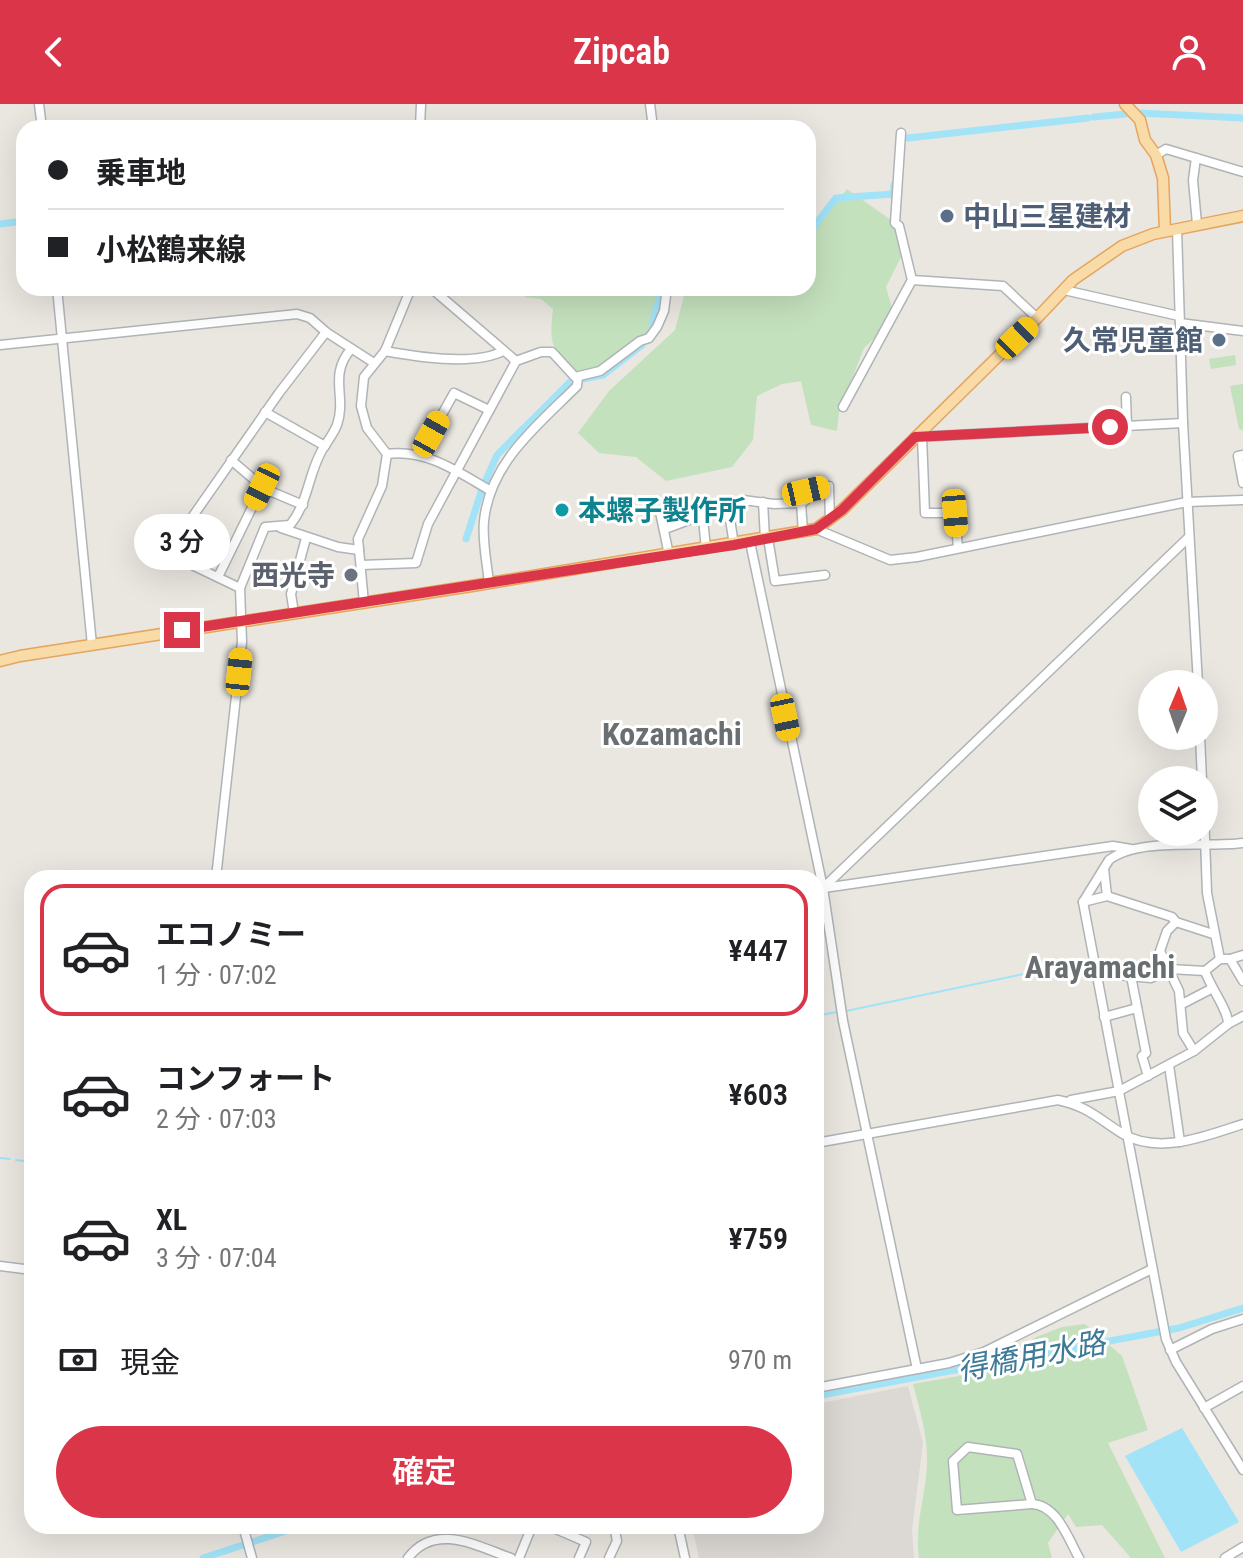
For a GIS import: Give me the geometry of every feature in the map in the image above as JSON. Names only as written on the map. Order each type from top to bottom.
[{"type":"main road","points":[[1125,104],[1140,120],[1145,140],[1156,155],[1163,178],[1165,231]]},
{"type":"main road","points":[[0,661],[734,545],[816,529],[830,520],[918,436],[1073,280],[1122,246],[1165,231],[1243,216]]},
{"type":"street","points":[[843,407],[912,280],[899,226],[895,223],[901,133]]},
{"type":"street","points":[[1156,155],[1166,149],[1243,172]]},
{"type":"street","points":[[1196,158],[1193,180],[1197,224]]},
{"type":"street","points":[[1177,229],[1183,423],[1197,670]]},
{"type":"street","points":[[912,280],[1003,286],[1037,318]]},
{"type":"street","points":[[1064,290],[1243,331]]},
{"type":"street","points":[[58,296],[92,645]]},
{"type":"street","points":[[364,603],[358,539],[382,486],[387,454],[367,428],[361,406],[364,377],[385,351],[408,296]]},
{"type":"street","points":[[440,296],[516,361]]},
{"type":"street","points":[[361,565],[416,563],[428,524],[516,361],[541,352],[552,352],[575,377],[600,371],[640,341],[649,338],[664,311],[666,296]]},
{"type":"street","points":[[0,345],[297,314],[310,318],[374,363]]},
{"type":"street","points":[[240,588],[192,565],[186,526],[265,412],[326,332]]},
{"type":"street","points":[[217,870],[243,621],[240,588],[265,527],[290,525],[303,505],[320,453],[337,425],[340,409],[337,380],[342,360],[351,349]]},
{"type":"street","points":[[385,351],[412,356],[476,358],[494,356],[503,351]]},
{"type":"street","points":[[489,583],[483,523],[496,476],[514,450],[577,386],[578,377]]},
{"type":"street","points":[[420,454],[454,393],[489,410]]},
{"type":"street","points":[[1126,397],[1127,426]]},
{"type":"street","points":[[265,412],[325,446]]},
{"type":"street","points":[[958,548],[955,513],[925,513],[918,436],[1183,423]]},
{"type":"street","points":[[387,454],[420,454],[491,491]]},
{"type":"street","points":[[1243,455],[1238,456],[1243,483]]},
{"type":"street","points":[[231,460],[262,487],[303,505]]},
{"type":"street","points":[[665,529],[689,520],[702,509],[728,506],[743,500],[801,503],[805,501],[806,491],[829,486],[830,520]]},
{"type":"street","points":[[218,577],[262,487]]},
{"type":"street","points":[[816,529],[890,560],[1187,502],[1243,500]]},
{"type":"street","points":[[763,502],[766,539],[775,581],[825,575]]},
{"type":"street","points":[[801,503],[803,532]]},
{"type":"street","points":[[728,506],[734,545]]},
{"type":"street","points":[[702,509],[706,549]]},
{"type":"street","points":[[660,512],[669,555]]},
{"type":"street","points":[[277,526],[306,538],[359,550]]},
{"type":"street","points":[[824,887],[1189,537]]},
{"type":"street","points":[[294,613],[291,594],[306,538]]},
{"type":"street","points":[[750,542],[819,870]]},
{"type":"street","points":[[1218,844],[1243,843]]},
{"type":"street","points":[[824,888],[1113,846],[1133,849],[1188,846]]},
{"type":"street","points":[[1206,846],[1207,893],[1220,959]]},
{"type":"street","points":[[1133,849],[1116,855],[1083,902],[1095,973],[1166,1339],[1243,1470]]},
{"type":"street","points":[[1104,868],[1107,896]]},
{"type":"street","points":[[824,895],[843,1021],[917,1369]]},
{"type":"street","points":[[1083,902],[1107,896],[1213,934]]},
{"type":"street","points":[[1176,922],[1161,941],[1160,951],[1182,1004],[1183,1033],[1194,1051]]},
{"type":"street","points":[[1095,973],[1151,978],[1170,969],[1205,971],[1220,959],[1243,955]]},
{"type":"street","points":[[1230,959],[1243,981]]},
{"type":"street","points":[[1205,971],[1211,989],[1228,1016],[1228,1024]]},
{"type":"street","points":[[1131,976],[1146,1053],[1142,1056],[1148,1076]]},
{"type":"street","points":[[1182,1004],[1211,989]]},
{"type":"street","points":[[1104,1017],[1137,1008]]},
{"type":"street","points":[[1065,1102],[1119,1091],[1194,1051],[1243,1016]]},
{"type":"street","points":[[1169,1065],[1180,1142]]},
{"type":"street","points":[[824,1141],[1047,1102],[1077,1104],[1127,1136],[1148,1141],[1180,1142],[1243,1124]]},
{"type":"street","points":[[0,1266],[24,1269]]},
{"type":"street","points":[[824,1386],[949,1363],[984,1352],[1152,1269]]},
{"type":"street","points":[[1170,1350],[1212,1329],[1243,1320]]},
{"type":"street","points":[[1204,1408],[1243,1386]]},
{"type":"street","points":[[1032,1504],[1017,1454],[968,1447],[953,1461],[957,1510],[1043,1505],[1052,1512],[1079,1558]]},
{"type":"street","points":[[519,1558],[529,1534]]},
{"type":"street","points":[[568,1534],[586,1542],[579,1558]]},
{"type":"street","points":[[609,1558],[617,1541],[616,1534]]},
{"type":"street","points":[[680,1534],[685,1558]]},
{"type":"street","points":[[245,1535],[252,1558]]},
{"type":"street","points":[[408,1558],[416,1548],[433,1539],[452,1537],[511,1558]]},
{"type":"street","points":[[1225,1558],[1243,1547]]},
{"type":"shaded area","points":[[908,1386],[923,1443],[912,1530],[914,1558],[699,1558],[694,1534],[824,1534],[824,1402]]},
{"type":"green space","points":[[847,189],[891,220],[903,253],[886,287],[895,319],[864,348],[839,412],[837,431],[811,425],[801,381],[782,384],[757,396],[753,440],[732,467],[666,481],[636,457],[599,453],[578,433],[609,391],[675,330],[684,296],[816,296],[816,229]]},
{"type":"green space","points":[[660,296],[659,315],[646,333],[602,368],[576,374],[554,345],[551,331],[553,309],[541,299],[525,297]]},
{"type":"green space","points":[[1235,355],[1236,365],[1211,369],[1209,359]]},
{"type":"green space","points":[[1243,384],[1243,430],[1239,429],[1230,386]]},
{"type":"green space","points":[[1085,1324],[1122,1356],[1148,1430],[1108,1443],[1165,1558],[1131,1558],[1102,1525],[1076,1527],[1068,1514],[1048,1543],[1052,1558],[919,1558],[918,1534],[927,1454],[913,1384],[993,1370],[1036,1337],[1062,1327]]},
{"type":"water","points":[[1182,1428],[1239,1522],[1181,1552],[1125,1456]]},
{"type":"waterway","points":[[1139,113],[1243,118]]},
{"type":"waterway","points":[[1094,117],[1125,114]]},
{"type":"waterway","points":[[908,138],[1088,118]]},
{"type":"waterway","points":[[816,224],[836,198],[893,194],[894,185]]},
{"type":"waterway","points":[[0,224],[16,222]]},
{"type":"waterway","points":[[652,325],[660,296]]},
{"type":"waterway","points":[[582,379],[603,375],[642,345]]},
{"type":"waterway","points":[[485,482],[497,455],[572,380]]},
{"type":"waterway","points":[[466,539],[482,489]]},
{"type":"waterway","points":[[846,1011],[1062,966]]},
{"type":"waterway","points":[[824,1014],[837,1012]]},
{"type":"waterway","points":[[0,1158],[10,1159]]},
{"type":"waterway","points":[[16,1160],[24,1161]]},
{"type":"waterway","name":"得橋用水路","points":[[824,1395],[1179,1328],[1243,1308]]},
{"type":"waterway","name":"得橋用水路","points":[[203,1558],[276,1534]]},
{"type":"place","name":"中山三星建材","points":[[947,216]]},
{"type":"place","name":"久常児童館","points":[[1219,340]]},
{"type":"place","name":"本螺子製作所","points":[[562,510]]},
{"type":"place","name":"西光寺","points":[[351,575]]},
{"type":"district","name":"Kozamachi","points":[[672,734]]},
{"type":"district","name":"Arayamachi","points":[[1100,967]]},
{"type":"route","points":[[182,630],[734,545],[816,529],[842,510],[915,437],[1110,427]]}]
